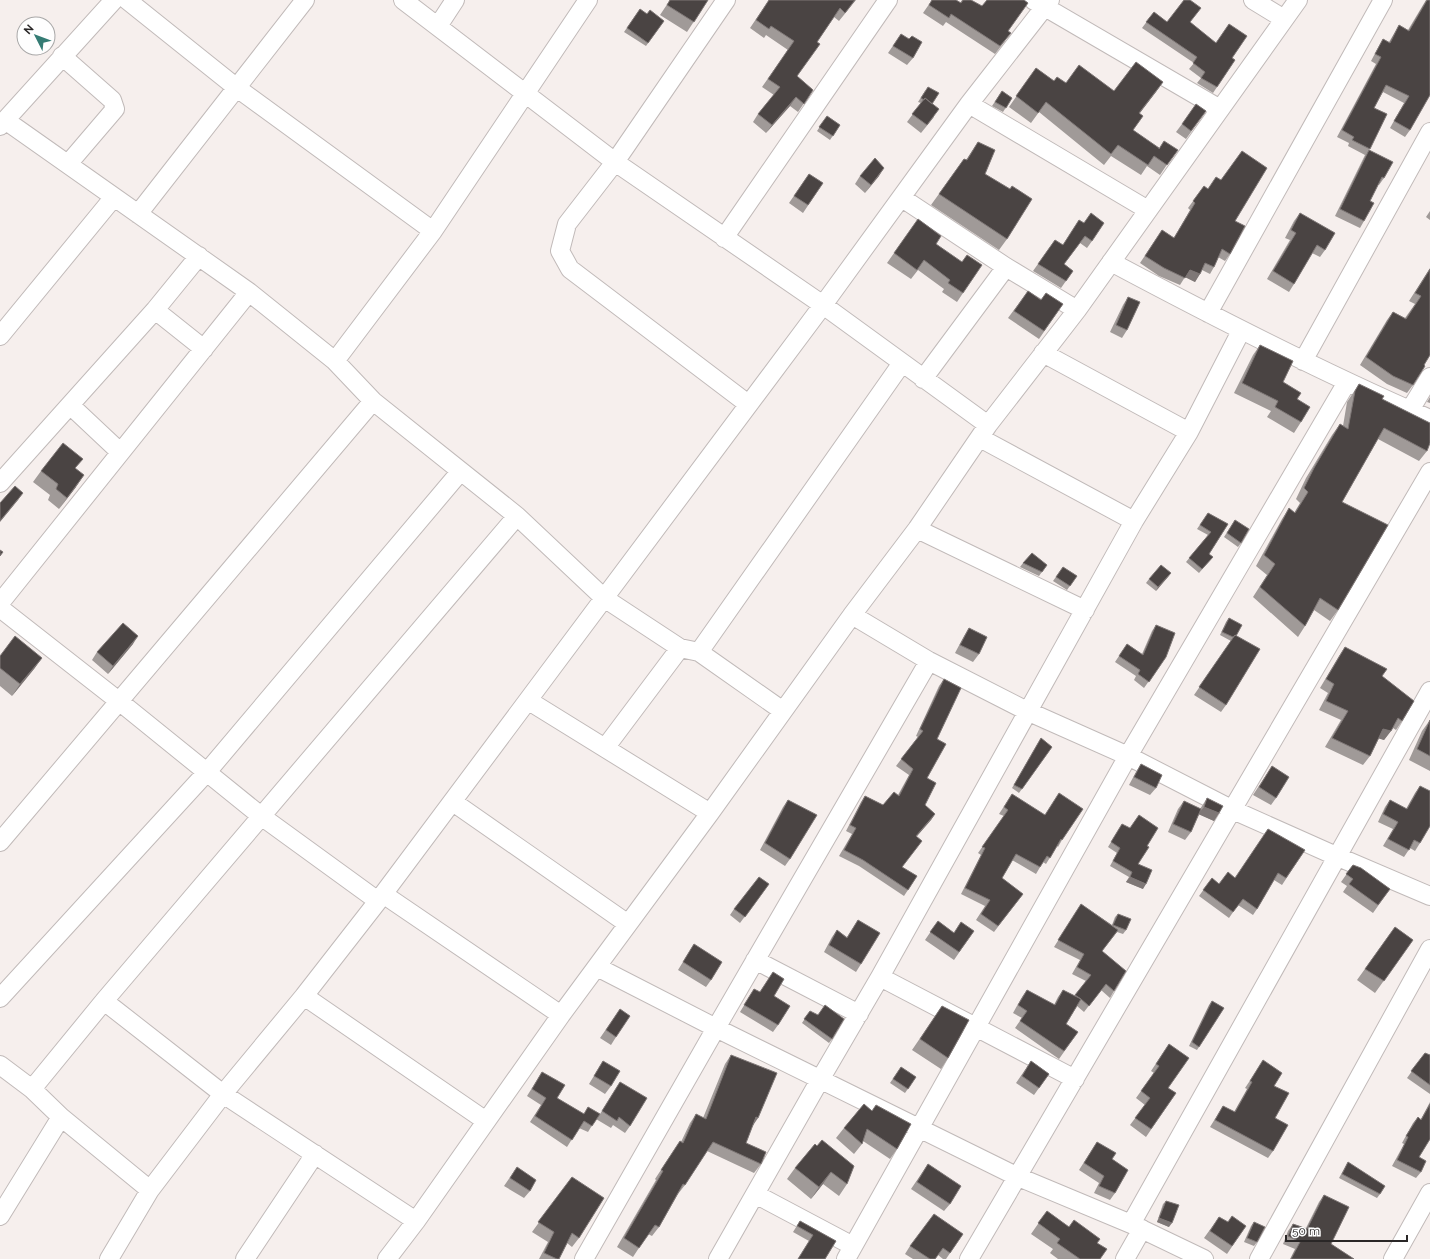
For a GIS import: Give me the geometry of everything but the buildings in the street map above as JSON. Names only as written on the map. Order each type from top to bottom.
[{"type":"street","points":[[114,0],[3,123],[68,164],[249,292],[335,361],[373,402],[517,516],[604,598],[680,648],[699,652],[783,711]]},
{"type":"street","points":[[127,0],[237,88],[433,230]]},
{"type":"street","points":[[138,214],[305,0]]},
{"type":"street","points":[[403,0],[615,162],[823,305],[902,363],[923,379],[984,432],[1134,521]]},
{"type":"street","points":[[438,26],[455,0]]},
{"type":"street","points":[[335,361],[433,230],[588,0]]},
{"type":"street","points":[[726,0],[615,162],[567,224],[560,251],[570,269],[748,404]]},
{"type":"street","points":[[724,238],[888,0]]},
{"type":"street","points":[[1253,0],[1284,20]]},
{"type":"street","points":[[387,1259],[416,1221],[561,1015],[710,813],[852,615],[917,529],[984,432],[1077,310],[1298,0]]},
{"type":"street","points":[[1208,313],[1383,0]]},
{"type":"street","points":[[109,1259],[150,1190],[223,1094],[304,996],[381,898],[823,305],[1043,2],[1220,109]]},
{"type":"street","points":[[62,56],[112,100],[115,109],[68,164]]},
{"type":"street","points":[[969,104],[1148,210]]},
{"type":"street","points":[[1303,361],[1430,132]]},
{"type":"street","points":[[0,336],[114,197]]},
{"type":"street","points":[[902,198],[1006,267],[1077,310]]},
{"type":"street","points":[[0,483],[155,310],[199,256]]},
{"type":"street","points":[[1111,262],[1242,331],[1346,382],[1430,419]]},
{"type":"street","points":[[923,379],[1006,267]]},
{"type":"street","points":[[0,603],[249,292]]},
{"type":"street","points":[[155,310],[204,348]]},
{"type":"street","points":[[718,1259],[880,977],[1134,521],[1189,432],[1242,331]]},
{"type":"street","points":[[1043,353],[1189,432]]},
{"type":"street","points":[[699,652],[902,363]]},
{"type":"street","points":[[1410,410],[1430,377]]},
{"type":"street","points":[[755,1194],[849,1252],[1128,756],[1346,382]]},
{"type":"street","points":[[1,839],[120,702],[373,402]]},
{"type":"street","points":[[70,405],[120,452]]},
{"type":"street","points":[[0,998],[207,772],[460,472]]},
{"type":"street","points":[[969,1259],[1016,1176],[1075,1079],[1430,472]]},
{"type":"street","points":[[32,1089],[104,1001],[517,516]]},
{"type":"street","points":[[917,529],[1085,610]]},
{"type":"street","points":[[0,608],[262,816],[381,898],[561,1015]]},
{"type":"street","points":[[852,615],[929,661],[1027,711],[1128,756],[1233,810],[1430,896]]},
{"type":"street","points":[[605,748],[680,648]]},
{"type":"street","points":[[584,1259],[755,960],[929,661]]},
{"type":"street","points":[[1125,1259],[1136,1227],[1336,856],[1430,691]]},
{"type":"street","points":[[529,701],[710,813]]},
{"type":"street","points":[[453,802],[628,924]]},
{"type":"street","points":[[1259,1259],[1430,949]]},
{"type":"street","points":[[755,960],[859,1014]]},
{"type":"street","points":[[597,967],[716,1028],[821,1078],[1016,1176],[1136,1227],[1204,1259]]},
{"type":"street","points":[[880,977],[1075,1079]]},
{"type":"street","points":[[304,996],[486,1121]]},
{"type":"street","points":[[104,1001],[223,1094],[416,1221]]},
{"type":"street","points":[[0,1065],[32,1089],[60,1117],[150,1190]]},
{"type":"street","points":[[0,1216],[60,1117]]},
{"type":"street","points":[[244,1259],[315,1154]]},
{"type":"street","points":[[1393,1259],[1430,1193]]}]
